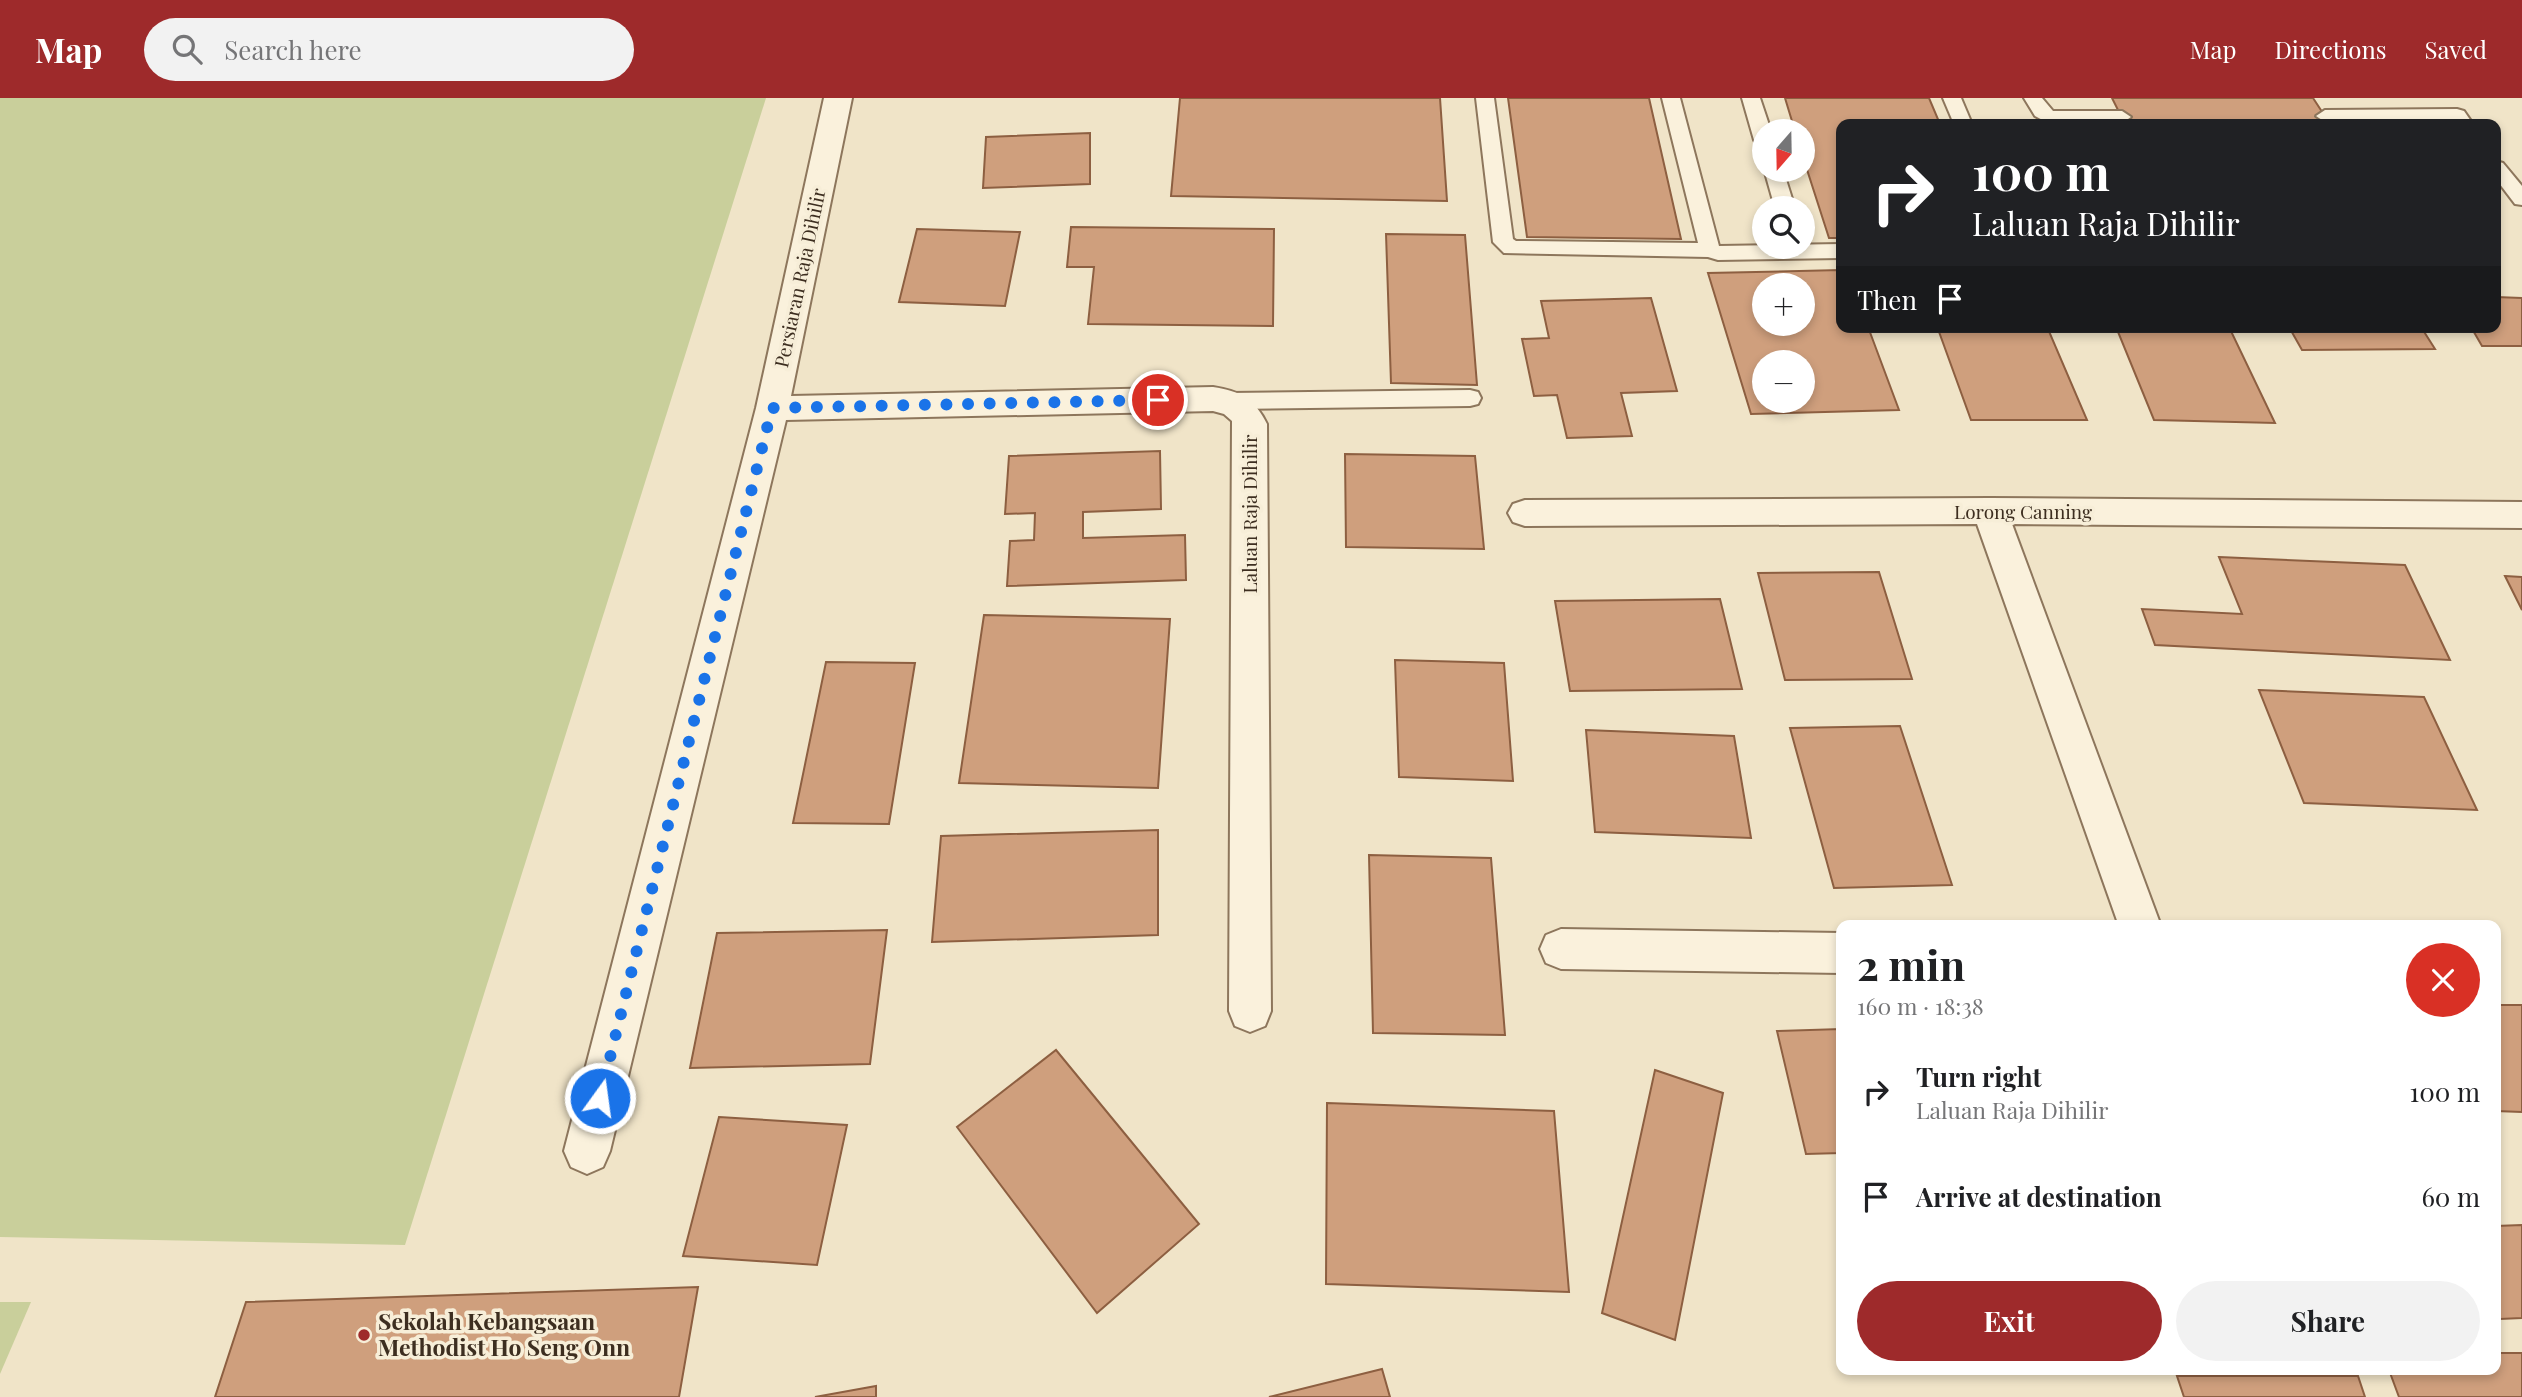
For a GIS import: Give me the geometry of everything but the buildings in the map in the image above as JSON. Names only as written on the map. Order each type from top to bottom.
[{"type":"street","name":"Persiaran Raja Dihilir","points":[[587,1151],[772,408],[838,98]]},
{"type":"street","points":[[772,408],[1199,399],[1231,401]]},
{"type":"street","name":"Laluan Raja Dihilir","points":[[1231,401],[1246,413],[1250,425],[1250,1011]]},
{"type":"street","points":[[1990,511],[2138,920]]},
{"type":"street","name":"Lorong Canning","points":[[1524,513],[1990,511],[2522,515]]},
{"type":"street","points":[[1561,949],[1836,953]]},
{"type":"lane","points":[[1485,98],[1503,242],[1511,248],[1752,253]]},
{"type":"lane","points":[[1671,98],[1710,250]]},
{"type":"lane","points":[[1751,98],[1758,119]]},
{"type":"lane","points":[[1952,98],[1961,119]]},
{"type":"lane","points":[[2033,98],[2048,117],[2122,117]]},
{"type":"lane","points":[[2445,98],[2460,119]]},
{"type":"lane","points":[[2325,116],[2368,119]]},
{"type":"lane","points":[[2501,173],[2522,199]]},
{"type":"lane","points":[[1815,249],[1836,251]]},
{"type":"lane","points":[[1231,401],[1471,398]]},
{"type":"green space","points":[[0,98],[766,98],[405,1245],[0,1237]]},
{"type":"green space","points":[[0,1302],[31,1302],[0,1374]]},
{"type":"place","name":"Sekolah Kebangsaan Methodist Ho Seng Onn","points":[[364,1335]]},
{"type":"route","points":[[600,1098],[772,408],[1158,400]]}]
